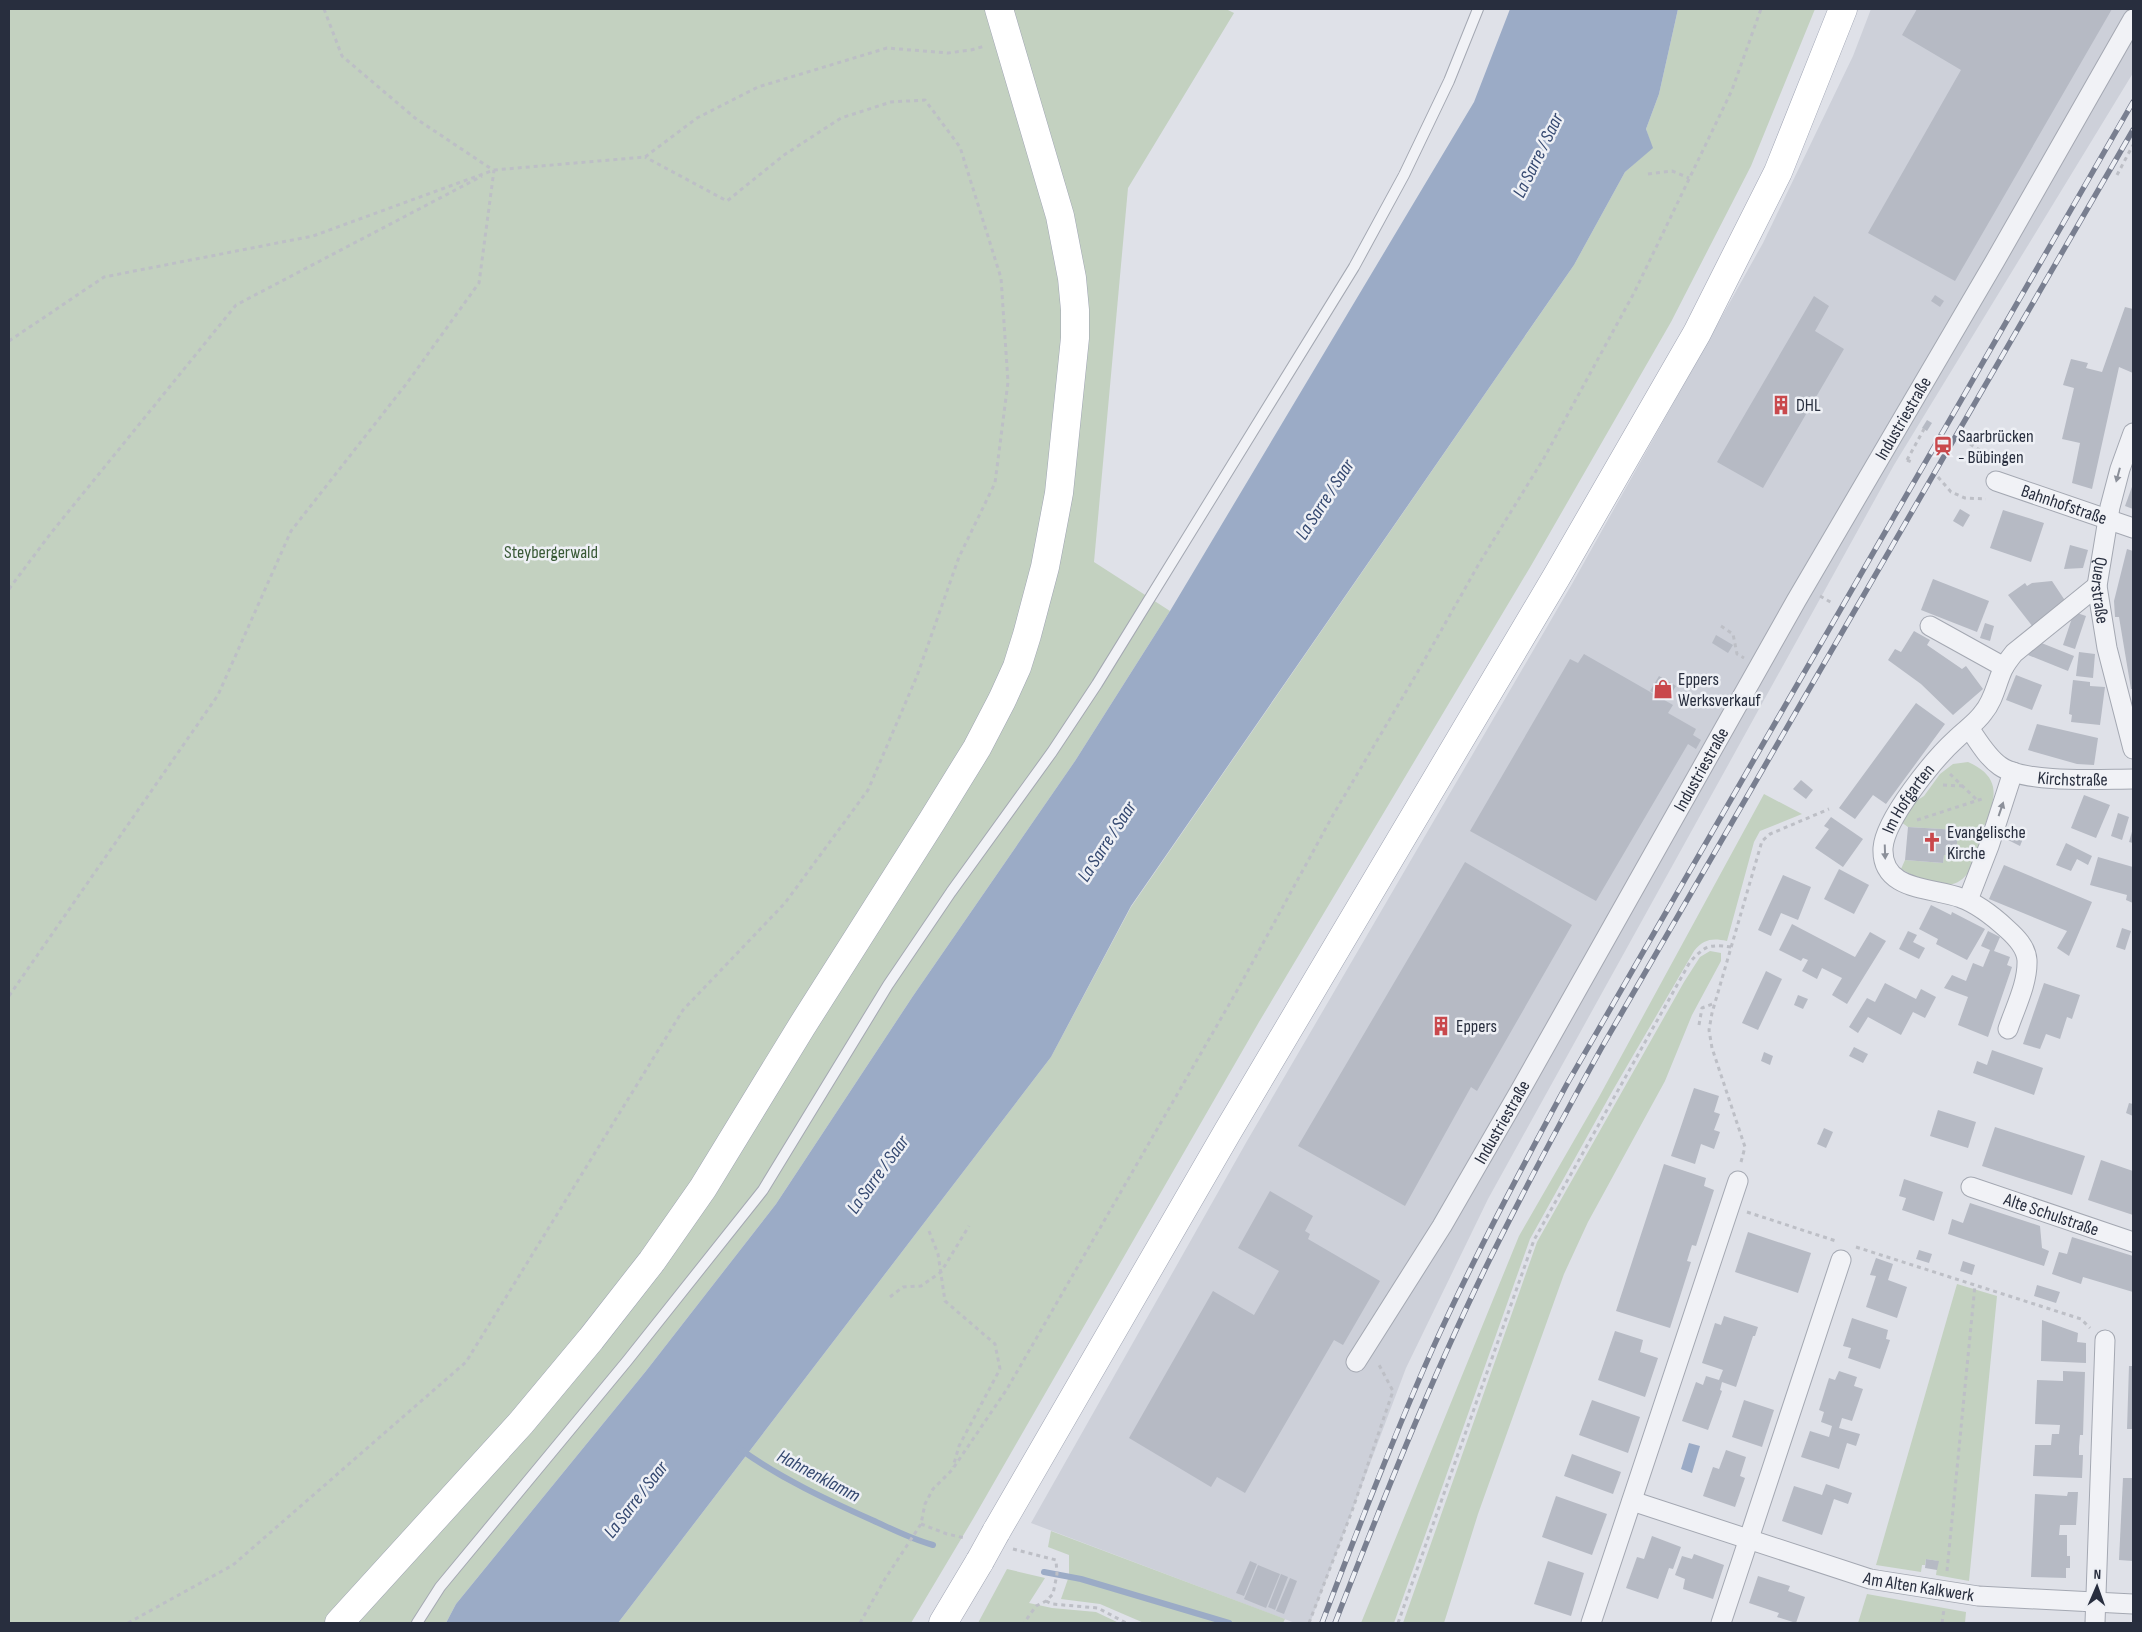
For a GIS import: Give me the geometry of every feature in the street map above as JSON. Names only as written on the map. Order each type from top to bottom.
[{"type":"main road","points":[[339,1623],[520,1423],[591,1339],[652,1261],[708,1180],[977,748],[1017,667],[1045,567],[1058,493],[1073,368],[1075,310],[1068,250],[1060,216],[999,9]]},
{"type":"main road","points":[[944,1623],[1223,1140],[1557,576],[1697,333],[1778,172],[1843,9]]},
{"type":"street","name":"Industriestraße","points":[[1356,1362],[1442,1226],[1522,1089],[1758,668],[1995,261],[2133,19]]},
{"type":"street","name":"Querstraße","points":[[2133,433],[2120,469],[2108,519],[2097,586],[2107,648],[2133,750]]},
{"type":"street","name":"Bahnhofstraße","points":[[1996,481],[2133,528]]},
{"type":"street","name":"Im Hofgarten","points":[[1968,900],[1952,894],[1925,891],[1904,883],[1887,868],[1884,847],[1887,830],[1910,793],[1954,740],[1982,715],[1991,702],[2004,667],[2025,643],[2097,586]]},
{"type":"street","points":[[1930,626],[2004,667]]},
{"type":"street","name":"Kirchstraße","points":[[1969,728],[1990,757],[2000,766],[2013,772],[2033,777],[2133,779]]},
{"type":"street","name":"Kirchstraße","points":[[1968,900],[1989,846],[2013,772]]},
{"type":"street","points":[[1968,900],[2000,922],[2023,946],[2027,959],[2026,971],[2008,1029]]},
{"type":"street","points":[[1591,1623],[1738,1181]]},
{"type":"street","name":"Alte Schulstraße","points":[[1971,1188],[2133,1242]]},
{"type":"street","points":[[1721,1623],[1841,1260]]},
{"type":"street","points":[[2094,1623],[2105,1340]]},
{"type":"street","name":"Am Alten Kalkwerk","points":[[1632,1501],[1870,1579],[1978,1596],[2133,1604]]},
{"type":"lane","points":[[417,1623],[440,1587],[627,1361],[763,1190],[888,985],[1097,684],[1354,266],[1408,166],[1449,81],[1478,9]]},
{"type":"path","points":[[324,9],[342,56],[415,118],[494,170]]},
{"type":"path","points":[[860,1623],[885,1579],[921,1524],[926,1504],[933,1489],[952,1470],[1007,1390],[1233,998],[1333,815],[1480,562],[1544,458],[1635,291],[1732,90],[1761,9]]},
{"type":"path","points":[[9,341],[104,277],[313,236],[494,170],[645,157],[697,118],[758,87],[887,48],[948,53],[971,50],[1008,39]]},
{"type":"path","points":[[128,1623],[233,1565],[466,1362],[684,1010],[785,903],[868,790],[917,676],[959,557],[995,483],[1008,382],[1001,278],[960,148],[925,100],[891,102],[841,118],[784,155],[726,202],[645,157]]},
{"type":"path","points":[[2117,175],[2133,145]]},
{"type":"path","points":[[9,588],[51,533],[236,305],[494,170]]},
{"type":"path","points":[[9,996],[218,695],[291,531],[407,383],[479,283],[494,170]]},
{"type":"path","points":[[1648,174],[1672,171],[1689,178]]},
{"type":"path","points":[[1914,463],[1905,459],[1924,429]]},
{"type":"path","points":[[1970,444],[1986,454],[1996,481]]},
{"type":"path","points":[[1938,477],[1950,492],[1965,498],[1974,498]]},
{"type":"path","points":[[1827,601],[1832,603]]},
{"type":"path","points":[[1721,626],[1733,634],[1737,654],[1758,668]]},
{"type":"path","points":[[1913,821],[1976,801],[1946,770]]},
{"type":"path","points":[[1943,785],[1962,786]]},
{"type":"path","points":[[1738,1181],[1745,1147],[1712,1048],[1709,1030],[1715,1003],[1762,840],[1770,834],[1829,809]]},
{"type":"path","points":[[1398,1623],[1534,1240],[1690,962],[1704,947],[1717,945],[1731,947]]},
{"type":"path","points":[[1699,1025],[1702,1008],[1715,1003]]},
{"type":"path","points":[[1743,1211],[1837,1241]]},
{"type":"path","points":[[890,1297],[903,1287],[921,1286],[940,1272],[969,1226]]},
{"type":"path","points":[[929,1231],[938,1254],[945,1302],[994,1344],[1000,1370],[959,1446],[952,1470]]},
{"type":"path","points":[[1855,1247],[2081,1318],[2090,1327]]},
{"type":"path","points":[[1947,1577],[1975,1285]]},
{"type":"path","points":[[1309,1623],[1352,1511],[1394,1391],[1371,1349],[1370,1341]]},
{"type":"path","points":[[921,1524],[947,1534]]},
{"type":"path","points":[[1024,1623],[1036,1606],[1046,1601],[1053,1594],[1057,1574],[1056,1560],[1037,1554]]},
{"type":"path","points":[[1046,1601],[1052,1604],[1098,1608],[1126,1623]]},
{"type":"shaded area","points":[[1871,9],[2133,9],[2133,73],[1894,465],[1488,1199],[1406,1368],[1310,1623],[1295,1623],[1031,1523],[1247,1141],[1572,584],[1763,243],[1853,56]]},
{"type":"green space","name":"Steybergerwald","points":[[9,9],[1226,9],[1234,13],[1128,188],[1094,562],[1170,611],[1075,761],[913,996],[776,1204],[646,1371],[456,1604],[446,1623],[9,1623]]},
{"type":"green space","points":[[1678,9],[1815,9],[1751,166],[1671,322],[1532,564],[1259,1022],[973,1519],[911,1623],[618,1623],[1051,1057],[1131,907],[1574,265],[1625,172],[1652,148],[1646,129],[1659,94]]},
{"type":"green space","points":[[1968,762],[1984,772],[1989,778],[1994,791],[1991,807],[1980,835],[1978,850],[1972,866],[1957,883],[1947,885],[1926,881],[1901,869],[1905,860],[1943,863],[1944,855],[1956,855],[1958,830],[1908,827],[1901,822],[1916,801],[1924,796],[1940,774],[1953,764]]},
{"type":"green space","points":[[1764,794],[1802,814],[1760,831],[1754,842],[1727,941],[1709,940],[1701,944],[1694,951],[1613,1090],[1530,1239],[1394,1623],[1361,1623],[1519,1236],[1599,1097]]},
{"type":"green space","points":[[1710,951],[1721,953],[1721,961],[1692,1015],[1665,1081],[1588,1222],[1564,1274],[1478,1514],[1444,1623],[1403,1623],[1537,1242],[1684,982],[1700,957]]},
{"type":"green space","points":[[1957,1284],[1997,1296],[1969,1581],[1936,1575],[1938,1561],[1926,1559],[1925,1565],[1922,1565],[1921,1572],[1876,1565]]},
{"type":"green space","points":[[1051,1531],[1285,1619],[1283,1623],[1144,1623],[1100,1604],[1061,1599],[1069,1576],[1069,1555],[1048,1547]]},
{"type":"green space","points":[[1007,1569],[1045,1578],[1029,1603],[1052,1608],[1096,1612],[1119,1623],[978,1623]]},
{"type":"green space","points":[[1867,1594],[1966,1612],[1965,1623],[1858,1623]]},
{"type":"water","name":"La Sarre / Saar","points":[[1510,9],[1678,9],[1659,94],[1646,129],[1653,148],[1625,172],[1574,265],[1131,906],[1051,1057],[618,1623],[446,1623],[456,1604],[646,1371],[776,1204],[913,996],[1075,761],[1170,611],[1474,102]]},
{"type":"water","points":[[1689,1443],[1700,1446],[1692,1473],[1681,1469]]},
{"type":"building","points":[[1917,9],[2112,9],[1955,281],[1868,233],[1961,70],[1902,35]]},
{"type":"building","points":[[1935,295],[1944,301],[1940,307],[1931,301]]},
{"type":"building","name":"DHL","points":[[1814,296],[1829,306],[1815,331],[1844,349],[1763,488],[1717,462]]},
{"type":"building","points":[[2125,307],[2133,309],[2133,373],[2119,367],[2092,489],[2072,483],[2080,443],[2062,439],[2074,388],[2063,385],[2071,359],[2088,363],[2086,368],[2102,372]]},
{"type":"building","points":[[1927,420],[1932,423],[1927,431],[1922,428]]},
{"type":"building","points":[[2133,484],[2133,509],[2125,506]]},
{"type":"building","points":[[1960,509],[1970,515],[1963,527],[1953,521]]},
{"type":"building","points":[[2003,510],[2044,523],[2031,562],[1990,548]]},
{"type":"building","points":[[2070,545],[2088,550],[2083,568],[2064,569]]},
{"type":"building","points":[[2127,549],[2133,551],[2133,689],[2131,689],[2119,617],[2115,617],[2114,601]]},
{"type":"building","points":[[1933,579],[1989,601],[1977,632],[1921,610]]},
{"type":"building","points":[[2052,581],[2066,602],[2033,627],[2008,595],[2025,583],[2027,586],[2032,583]]},
{"type":"building","points":[[2074,612],[2086,616],[2075,649],[2063,645]]},
{"type":"building","points":[[1985,623],[1994,626],[1990,641],[1980,638]]},
{"type":"building","points":[[1914,631],[1930,640],[1927,645],[1962,669],[1966,666],[1983,689],[1953,715],[1921,684],[1888,660],[1895,649],[1901,652]]},
{"type":"building","points":[[1716,635],[1733,645],[1728,653],[1712,643]]},
{"type":"building","points":[[2039,642],[2074,656],[2068,671],[2028,655]]},
{"type":"building","points":[[2079,652],[2095,654],[2093,678],[2076,676]]},
{"type":"building","points":[[1584,654],[1673,705],[1668,713],[1696,729],[1693,735],[1701,740],[1696,749],[1688,744],[1596,901],[1470,831],[1570,659],[1578,663]]},
{"type":"building","points":[[2016,675],[2042,685],[2032,710],[2006,700]]},
{"type":"building","points":[[1659,676],[1676,686],[1667,700],[1650,691]]},
{"type":"building","points":[[2073,680],[2090,682],[2090,686],[2105,687],[2100,725],[2071,722],[2072,715],[2069,714]]},
{"type":"building","points":[[1916,703],[1945,724],[1886,804],[1873,795],[1855,819],[1839,808]]},
{"type":"building","points":[[2037,724],[2098,738],[2094,765],[2077,764],[2028,750]]},
{"type":"building","points":[[1801,780],[1813,790],[1806,799],[1793,789]]},
{"type":"building","points":[[2084,795],[2110,805],[2096,838],[2071,828]]},
{"type":"building","points":[[2118,813],[2129,817],[2122,840],[2111,836]]},
{"type":"building","points":[[1831,817],[1863,839],[1843,867],[1815,848],[1829,829],[1824,826]]},
{"type":"building","name":"Evangelische Kirche","points":[[1908,827],[1958,830],[1956,855],[1944,855],[1943,863],[1905,860]]},
{"type":"building","points":[[2133,828],[2133,843],[2129,842]]},
{"type":"building","points":[[2008,829],[2024,836],[2020,846],[2004,838]]},
{"type":"building","points":[[2066,843],[2092,856],[2088,865],[2077,859],[2071,871],[2056,865]]},
{"type":"building","points":[[2098,857],[2133,867],[2133,903],[2126,900],[2127,895],[2090,885]]},
{"type":"building","name":"Eppers","points":[[1465,862],[1572,925],[1477,1091],[1471,1087],[1405,1206],[1298,1146]]},
{"type":"building","points":[[2004,865],[2092,902],[2069,956],[2057,948],[2067,931],[1989,899]]},
{"type":"building","points":[[1839,869],[1869,885],[1854,914],[1824,899]]},
{"type":"building","points":[[1783,875],[1811,887],[1798,920],[1781,913],[1771,936],[1758,930]]},
{"type":"building","points":[[1931,905],[1951,915],[1952,912],[1985,929],[1967,960],[1936,944],[1938,939],[1919,929]]},
{"type":"building","points":[[1792,924],[1855,957],[1870,932],[1886,941],[1847,1004],[1832,995],[1842,978],[1822,968],[1817,979],[1802,971],[1808,960],[1803,958],[1801,961],[1779,950]]},
{"type":"building","points":[[2122,928],[2131,931],[2125,950],[2116,947]]},
{"type":"building","points":[[1908,931],[1917,935],[1913,942],[1925,948],[1919,959],[1899,949]]},
{"type":"building","points":[[1988,931],[2000,937],[1994,951],[2010,957],[2007,965],[2012,967],[1988,1037],[1958,1025],[1968,997],[1944,988],[1952,975],[1966,981],[1973,963],[1983,967],[1990,950],[1981,946]]},
{"type":"building","points":[[1766,971],[1782,979],[1758,1030],[1742,1023]]},
{"type":"building","points":[[1885,983],[1916,999],[1921,989],[1936,997],[1925,1018],[1913,1012],[1901,1035],[1868,1017],[1858,1033],[1849,1027],[1867,998],[1875,1002]]},
{"type":"building","points":[[2044,983],[2080,995],[2072,1019],[2067,1017],[2060,1039],[2046,1034],[2040,1049],[2023,1044]]},
{"type":"building","points":[[1798,995],[1808,999],[1803,1009],[1794,1005]]},
{"type":"building","points":[[1854,1047],[1868,1054],[1863,1063],[1849,1056]]},
{"type":"building","points":[[1992,1050],[2043,1068],[2034,1095],[1973,1073],[1977,1061],[1987,1065]]},
{"type":"building","points":[[1764,1052],[1773,1056],[1770,1065],[1761,1061]]},
{"type":"building","points":[[1694,1088],[1719,1096],[1714,1112],[1720,1114],[1714,1130],[1720,1132],[1714,1149],[1701,1144],[1695,1164],[1671,1156]]},
{"type":"building","points":[[2129,1103],[2133,1104],[2133,1116],[2126,1113]]},
{"type":"building","points":[[1938,1110],[1976,1122],[1968,1148],[1930,1136]]},
{"type":"building","points":[[1995,1127],[2085,1156],[2072,1195],[1982,1166]]},
{"type":"building","points":[[1824,1128],[1833,1132],[1826,1148],[1817,1144]]},
{"type":"building","points":[[2101,1160],[2133,1171],[2133,1215],[2088,1200]]},
{"type":"building","points":[[1664,1164],[1706,1178],[1704,1186],[1714,1190],[1696,1246],[1692,1245],[1687,1261],[1691,1262],[1670,1328],[1616,1311]]},
{"type":"building","points":[[1904,1179],[1943,1192],[1934,1221],[1902,1210],[1906,1198],[1899,1196]]},
{"type":"building","points":[[1270,1191],[1313,1216],[1305,1231],[1310,1234],[1308,1239],[1380,1281],[1343,1345],[1334,1340],[1245,1493],[1217,1477],[1211,1487],[1129,1438],[1213,1291],[1254,1315],[1279,1271],[1238,1248]]},
{"type":"building","points":[[1970,1203],[2040,1226],[2042,1248],[2049,1251],[2044,1266],[1948,1234],[1952,1219],[1963,1223]]},
{"type":"building","points":[[1748,1232],[1811,1253],[1798,1293],[1735,1272]]},
{"type":"building","points":[[2072,1237],[2133,1256],[2133,1292],[2083,1277],[2081,1284],[2052,1274],[2059,1252],[2067,1254]]},
{"type":"building","points":[[1919,1250],[1932,1254],[1929,1263],[1916,1259]]},
{"type":"building","points":[[1876,1258],[1893,1264],[1888,1280],[1907,1287],[1897,1318],[1866,1307],[1876,1276],[1870,1275]]},
{"type":"building","points":[[1963,1261],[1975,1265],[1972,1275],[1960,1271]]},
{"type":"building","points":[[2037,1285],[2060,1292],[2056,1303],[2034,1296]]},
{"type":"building","points":[[1724,1316],[1758,1327],[1755,1336],[1753,1336],[1736,1387],[1722,1382],[1720,1390],[1722,1391],[1708,1430],[1682,1421],[1696,1382],[1703,1385],[1706,1376],[1719,1380],[1723,1370],[1702,1363],[1715,1323],[1721,1325]]},
{"type":"building","points":[[1852,1318],[1888,1330],[1886,1339],[1890,1340],[1880,1369],[1848,1358],[1851,1348],[1843,1346]]},
{"type":"building","points":[[2042,1320],[2078,1333],[2077,1342],[2086,1343],[2086,1363],[2041,1361]]},
{"type":"building","points":[[1615,1331],[1643,1340],[1640,1352],[1658,1358],[1645,1397],[1598,1380]]},
{"type":"building","points":[[2129,1366],[2133,1366],[2133,1429],[2127,1429]]},
{"type":"building","points":[[1839,1371],[1857,1377],[1854,1386],[1863,1389],[1852,1421],[1842,1418],[1839,1428],[1860,1434],[1856,1446],[1847,1443],[1839,1469],[1801,1457],[1810,1431],[1829,1437],[1832,1426],[1821,1422],[1824,1412],[1819,1410],[1829,1378],[1835,1380]]},
{"type":"building","points":[[2063,1371],[2085,1372],[2083,1435],[2080,1435],[2079,1447],[2079,1455],[2083,1455],[2082,1478],[2033,1476],[2035,1445],[2051,1445],[2052,1434],[2059,1434],[2060,1425],[2035,1424],[2037,1380],[2063,1381]]},
{"type":"building","points":[[1592,1400],[1640,1417],[1628,1453],[1579,1435]]},
{"type":"building","points":[[1744,1400],[1774,1410],[1762,1447],[1732,1437]]},
{"type":"building","points":[[1726,1450],[1746,1457],[1740,1476],[1745,1478],[1735,1507],[1703,1496],[1713,1467],[1719,1469]]},
{"type":"building","points":[[1572,1454],[1621,1472],[1613,1494],[1564,1476]]},
{"type":"building","points":[[2123,1478],[2133,1478],[2133,1561],[2119,1560]]},
{"type":"building","points":[[1826,1484],[1852,1493],[1848,1504],[1834,1499],[1822,1535],[1782,1521],[1794,1486],[1822,1495]]},
{"type":"building","points":[[2068,1492],[2078,1492],[2076,1525],[2060,1525],[2059,1535],[2067,1535],[2067,1556],[2070,1556],[2070,1568],[2066,1568],[2066,1578],[2031,1577],[2035,1494],[2067,1496]]},
{"type":"building","points":[[1556,1496],[1607,1514],[1592,1555],[1542,1537]]},
{"type":"building","points":[[1652,1536],[1681,1547],[1673,1569],[1669,1568],[1658,1599],[1626,1588],[1637,1557],[1644,1559]]},
{"type":"building","points":[[1694,1554],[1724,1565],[1713,1599],[1683,1589],[1685,1579],[1675,1575],[1682,1556],[1692,1559]]},
{"type":"building","points":[[1926,1559],[1939,1561],[1937,1570],[1925,1568]]},
{"type":"building","points":[[1250,1561],[1257,1564],[1244,1596],[1236,1593]]},
{"type":"building","points":[[1548,1561],[1584,1573],[1571,1616],[1534,1604]]},
{"type":"building","points":[[1258,1565],[1280,1574],[1266,1608],[1244,1599]]},
{"type":"building","points":[[1281,1574],[1288,1577],[1275,1610],[1268,1607]]},
{"type":"building","points":[[1758,1576],[1790,1586],[1788,1591],[1805,1597],[1796,1623],[1777,1617],[1779,1613],[1749,1603]]},
{"type":"building","points":[[1290,1578],[1297,1581],[1284,1614],[1276,1611]]},
{"type":"waterway","name":"Hahnenklamm","points":[[740,1449],[771,1470],[821,1496],[902,1534],[933,1545]]},
{"type":"waterway","name":"Hahnenklamm","points":[[1044,1572],[1081,1579],[1229,1623]]},
{"type":"railway","points":[[1322,1623],[1389,1452],[1432,1350],[1480,1249],[1532,1149],[1567,1084],[2133,102]]},
{"type":"railway","points":[[1335,1623],[1424,1402],[1463,1314],[1556,1130],[1602,1047],[2133,130]]},
{"type":"place","name":"DHL","points":[[1781,405]]},
{"type":"place","name":"Saarbrücken - Bübingen","points":[[1943,446]]},
{"type":"place","name":"Eppers Werksverkauf","points":[[1663,689]]},
{"type":"place","name":"Evangelische Kirche","points":[[1932,842]]},
{"type":"place","name":"Eppers","points":[[1441,1026]]}]
